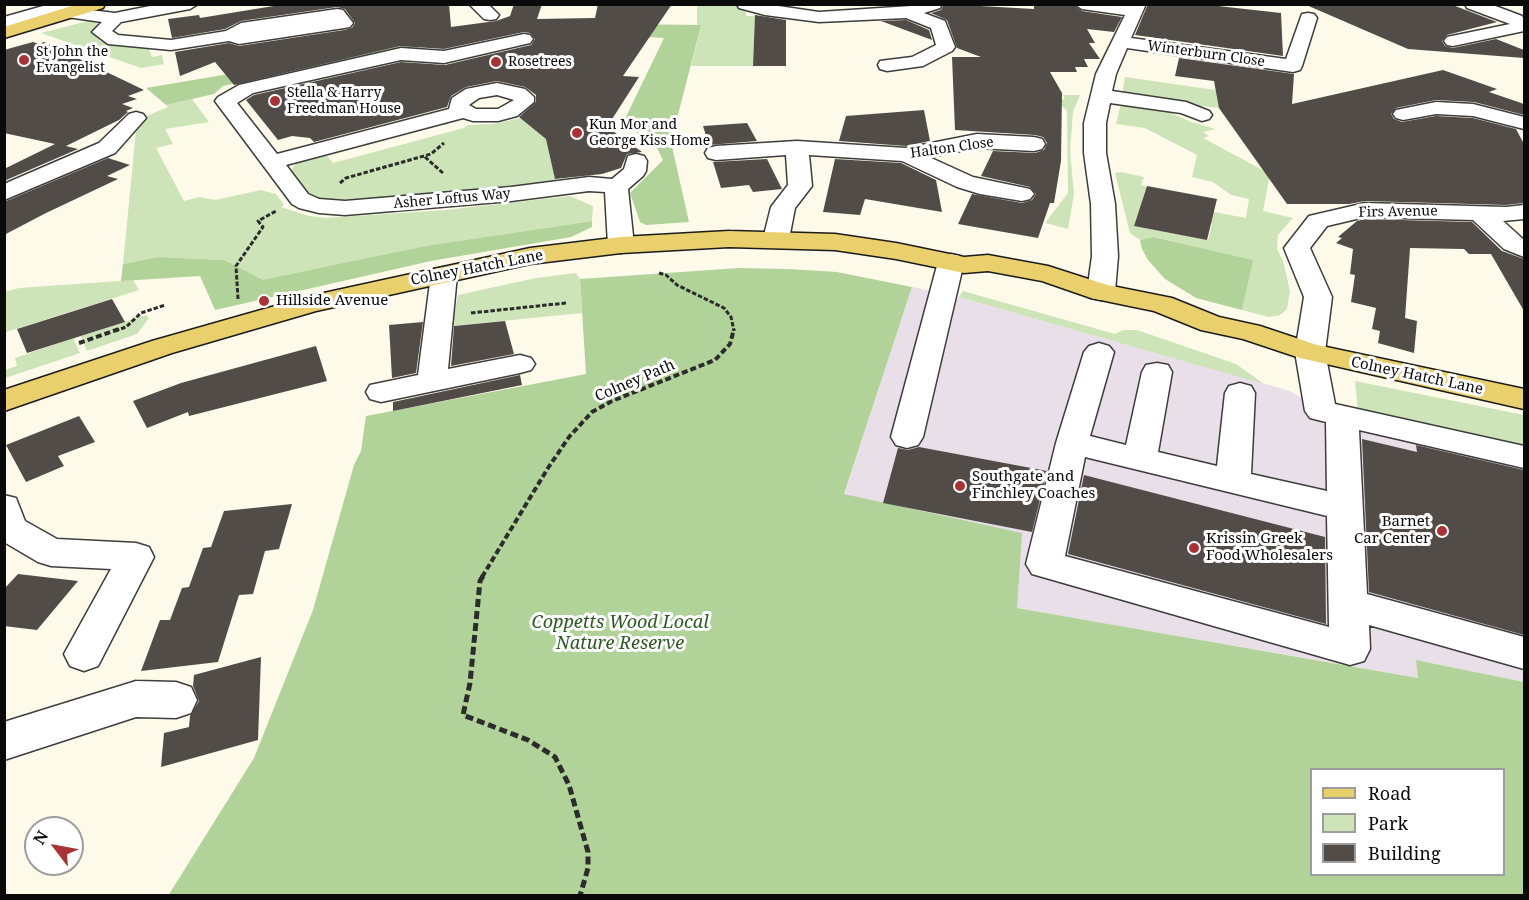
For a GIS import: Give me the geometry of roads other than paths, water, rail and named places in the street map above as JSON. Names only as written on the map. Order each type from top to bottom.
[{"type":"main road","points":[[4,33],[72,8],[97,4]]},
{"type":"main road","name":"Colney Hatch Lane","points":[[4,401],[162,347],[310,304],[530,256],[621,245],[729,239],[776,239],[861,245],[958,264],[979,278],[1044,295],[1101,292],[1149,317],[1243,351],[1310,352],[1524,399]]},
{"type":"street","points":[[4,23],[72,8],[115,18],[190,4]]},
{"type":"street","points":[[745,4],[810,16],[908,13],[934,4]]},
{"type":"street","points":[[1082,4],[1136,8],[1106,74],[1095,123],[1095,153],[1103,204],[1105,245],[1101,292]]},
{"type":"street","points":[[1473,4],[1516,20],[1522,26]]},
{"type":"street","points":[[887,65],[916,62],[946,47],[939,25],[908,13]]},
{"type":"street","points":[[115,18],[101,32],[114,40],[171,45],[231,35],[241,28],[337,14],[344,23],[239,39],[231,35]]},
{"type":"street","name":"Winterburn Close","points":[[1119,42],[1293,66],[1308,18]]},
{"type":"street","points":[[1453,41],[1522,26]]},
{"type":"street","points":[[463,112],[265,153],[225,101],[246,89],[401,54],[444,57],[525,39]]},
{"type":"street","points":[[1102,96],[1186,108],[1202,116]]},
{"type":"street","points":[[1403,114],[1436,108],[1473,110],[1524,123]]},
{"type":"street","points":[[4,194],[107,148],[136,118]]},
{"type":"street","name":"Halton Close","points":[[716,153],[797,148],[906,154],[976,141],[1034,144]]},
{"type":"street","points":[[776,239],[783,207],[800,186],[797,148]]},
{"type":"street","name":"Asher Loftus Way","points":[[265,153],[300,200],[319,206],[345,208],[511,194],[589,184],[609,184],[616,187]]},
{"type":"street","points":[[906,154],[965,182],[1022,194]]},
{"type":"street","points":[[621,245],[616,187],[635,171],[636,161]]},
{"type":"street","name":"Firs Avenue","points":[[1310,352],[1318,297],[1297,248],[1318,220],[1365,210],[1524,212]]},
{"type":"street","points":[[1479,213],[1514,244],[1524,249]]},
{"type":"street","points":[[907,437],[958,264]]},
{"type":"street","points":[[432,382],[444,275]]},
{"type":"street","points":[[1099,352],[1072,442],[1045,564],[1350,649],[1342,416]]},
{"type":"street","points":[[1310,352],[1321,411],[1524,457]]},
{"type":"street","points":[[381,392],[520,364]]},
{"type":"street","points":[[1140,459],[1157,372]]},
{"type":"street","points":[[1233,482],[1240,393]]},
{"type":"street","points":[[1072,442],[1345,508]]},
{"type":"street","points":[[4,507],[9,528],[51,552],[136,556],[84,654]]},
{"type":"street","points":[[1348,604],[1524,653]]},
{"type":"street","points":[[4,741],[136,699],[176,700]]},
{"type":"place","name":"St John the Evangelist","points":[[24,60]]},
{"type":"place","name":"Rosetrees","points":[[496,62]]},
{"type":"place","name":"Stella & Harry Freedman House","points":[[275,101]]},
{"type":"place","name":"Kun Mor and George Kiss Home","points":[[577,133]]},
{"type":"place","name":"Hillside Avenue","points":[[264,301]]},
{"type":"place","name":"Southgate and Finchley Coaches","points":[[960,486]]},
{"type":"place","name":"Barnet Car Center","points":[[1442,531]]},
{"type":"place","name":"Krissin Greek Food Wholesalers","points":[[1194,548]]},
{"type":"park label","name":"Coppetts Wood Local Nature Reserve","points":[[620,633]]}]
